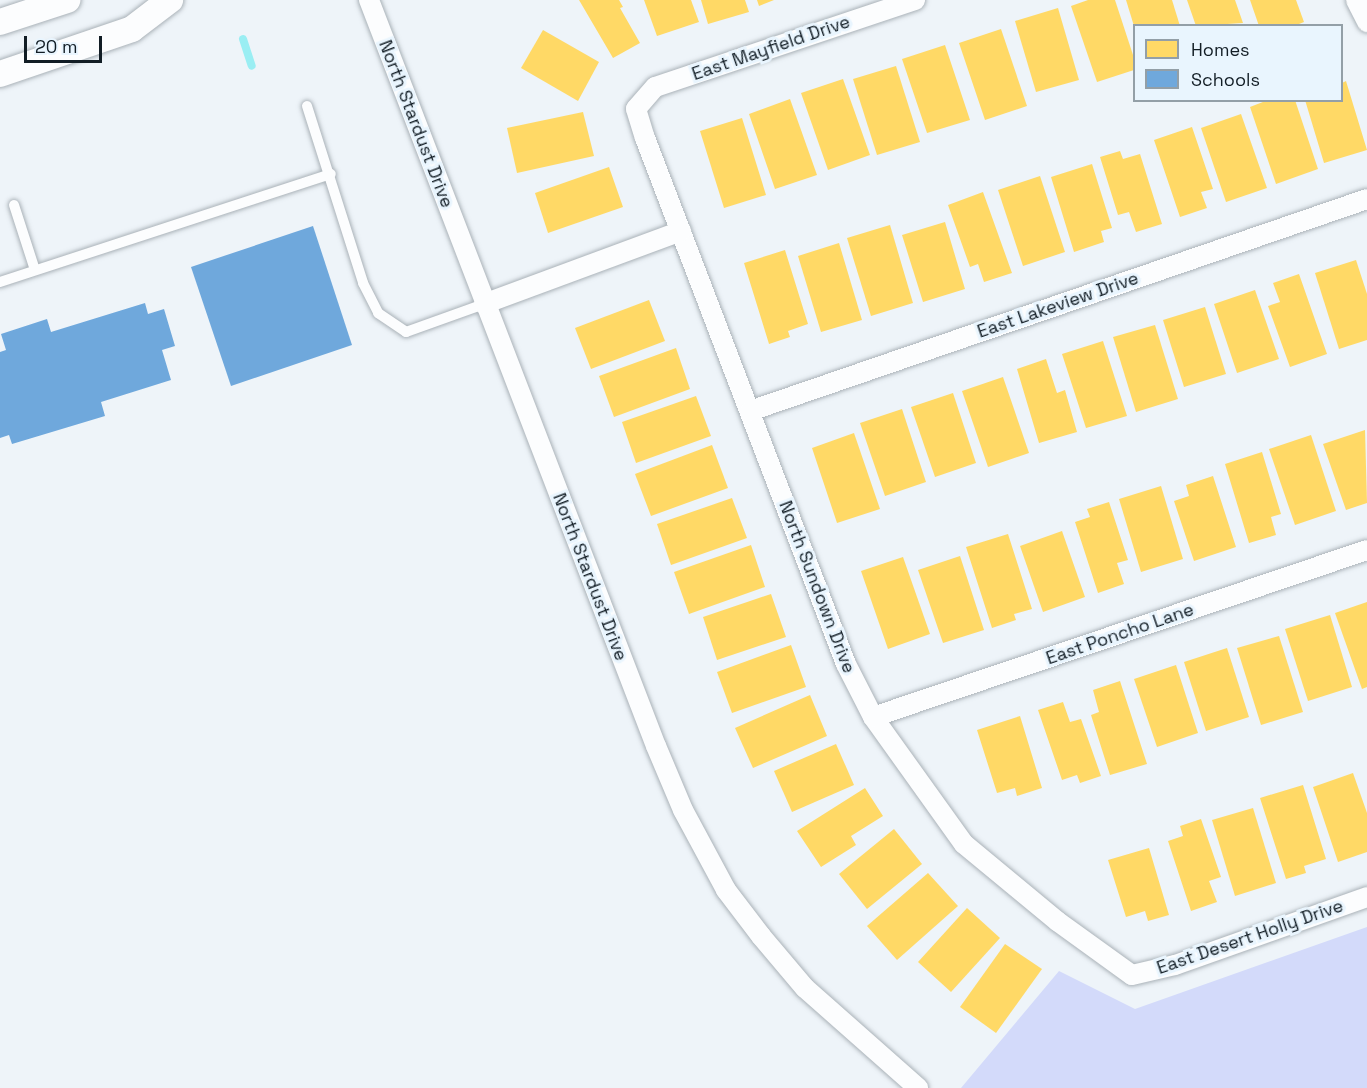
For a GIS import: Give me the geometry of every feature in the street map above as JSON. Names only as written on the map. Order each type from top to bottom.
[{"type":"street","points":[[0,22],[67,0]]},
{"type":"street","points":[[0,74],[132,28],[170,0]]},
{"type":"street","name":"North Stardust Drive","points":[[369,0],[484,304],[683,810],[726,890],[805,988],[918,1088]]},
{"type":"street","name":"East Mayfield Drive","points":[[636,109],[655,87],[915,0]]},
{"type":"street","points":[[1356,0],[1367,22]]},
{"type":"street","name":"North Sundown Drive","points":[[636,109],[645,138],[846,664],[873,717],[964,844],[1057,921],[1132,975]]},
{"type":"street","name":"East Lakeview Drive","points":[[750,411],[1367,199]]},
{"type":"street","points":[[484,304],[681,231]]},
{"type":"street","name":"East Poncho Lane","points":[[873,717],[1367,550]]},
{"type":"street","name":"East Desert Holly Drive","points":[[1132,975],[1175,965],[1367,897]]},
{"type":"lane","points":[[307,106],[331,174],[363,283],[378,313],[406,332],[484,304]]},
{"type":"lane","points":[[0,282],[331,174]]},
{"type":"lane","points":[[14,205],[35,270]]},
{"type":"shaded area","points":[[1367,927],[1367,1088],[961,1088],[1059,971],[1135,1009]]},
{"type":"building: Homes","points":[[579,0],[619,0],[623,7],[620,8],[640,43],[613,58]]},
{"type":"building: Homes","points":[[644,0],[691,0],[699,22],[657,36]]},
{"type":"building: Homes","points":[[701,0],[745,0],[749,12],[708,24]]},
{"type":"building: Homes","points":[[757,0],[774,0],[759,6]]},
{"type":"building: Homes","points":[[1088,0],[1115,0],[1133,55],[1133,70],[1097,82],[1071,6]]},
{"type":"building: Homes","points":[[1126,0],[1172,0],[1179,24],[1133,24]]},
{"type":"building: Homes","points":[[1187,0],[1235,0],[1243,23],[1227,24],[1195,24]]},
{"type":"building: Homes","points":[[1250,0],[1296,0],[1304,22],[1299,24],[1258,24]]},
{"type":"building: Homes","points":[[1058,8],[1079,80],[1036,92],[1015,21]]},
{"type":"building: Homes","points":[[1001,29],[1027,106],[985,120],[959,43]]},
{"type":"building: Homes","points":[[543,30],[599,62],[578,101],[521,68]]},
{"type":"building: Homes","points":[[945,45],[970,120],[927,133],[902,59]]},
{"type":"building: Homes","points":[[896,66],[920,142],[877,155],[853,79]]},
{"type":"building: Homes","points":[[843,79],[870,155],[828,170],[801,93]]},
{"type":"building: Homes","points":[[1346,81],[1367,150],[1324,163],[1306,102],[1343,102],[1343,82]]},
{"type":"building: Homes","points":[[790,99],[817,175],[775,189],[749,114]]},
{"type":"building: Homes","points":[[1263,102],[1296,102],[1318,169],[1276,184],[1250,107]]},
{"type":"building: Homes","points":[[583,112],[594,156],[517,173],[507,128]]},
{"type":"building: Homes","points":[[1241,114],[1267,188],[1226,202],[1201,128]]},
{"type":"building: Homes","points":[[742,118],[766,195],[724,208],[700,131]]},
{"type":"building: Homes","points":[[1192,127],[1213,189],[1201,192],[1207,208],[1180,217],[1154,140]]},
{"type":"building: Homes","points":[[1120,151],[1123,159],[1140,154],[1162,224],[1136,232],[1129,212],[1118,215],[1100,157]]},
{"type":"building: Homes","points":[[1092,164],[1112,228],[1101,231],[1104,242],[1074,252],[1051,177]]},
{"type":"building: Homes","points":[[609,167],[623,207],[548,233],[535,193]]},
{"type":"building: Homes","points":[[1040,176],[1065,252],[1023,266],[998,190]]},
{"type":"building: Homes","points":[[983,192],[1012,273],[984,282],[978,264],[970,267],[948,205]]},
{"type":"building: Homes","points":[[945,222],[965,289],[923,302],[902,235]]},
{"type":"building: Homes","points":[[890,225],[913,303],[871,316],[847,238]]},
{"type":"building: Homes","points":[[839,243],[862,320],[821,332],[798,256]]},
{"type":"building: Homes","points":[[785,250],[808,324],[788,331],[790,337],[769,344],[744,263]]},
{"type":"building: Homes","points":[[1356,260],[1367,294],[1367,340],[1339,349],[1315,273]]},
{"type":"building: Homes","points":[[1299,274],[1327,354],[1290,367],[1268,306],[1280,302],[1273,283]]},
{"type":"building: Homes","points":[[1255,290],[1279,359],[1237,373],[1214,304]]},
{"type":"building: Homes","points":[[649,300],[665,341],[591,369],[575,328]]},
{"type":"building: Homes","points":[[1205,307],[1226,374],[1184,387],[1163,320]]},
{"type":"building: Homes","points":[[1155,325],[1178,399],[1136,412],[1113,337]]},
{"type":"building: Homes","points":[[1103,341],[1127,416],[1086,428],[1062,354]]},
{"type":"building: Homes","points":[[676,348],[690,389],[614,417],[599,376]]},
{"type":"building: Homes","points":[[1046,359],[1057,393],[1065,390],[1077,432],[1039,443],[1017,369]]},
{"type":"building: Homes","points":[[1003,377],[1029,453],[988,467],[962,391]]},
{"type":"building: Homes","points":[[953,393],[976,463],[935,477],[911,407]]},
{"type":"building: Homes","points":[[696,396],[711,436],[636,463],[622,422]]},
{"type":"building: Homes","points":[[902,409],[926,482],[885,496],[860,423]]},
{"type":"building: Homes","points":[[1365,430],[1367,503],[1346,510],[1323,444]]},
{"type":"building: Homes","points":[[854,433],[880,509],[837,523],[812,448]]},
{"type":"building: Homes","points":[[1311,435],[1336,511],[1295,525],[1269,449]]},
{"type":"building: Homes","points":[[712,445],[728,488],[651,516],[635,474]]},
{"type":"building: Homes","points":[[1262,452],[1281,514],[1271,517],[1276,535],[1249,543],[1225,464]]},
{"type":"building: Homes","points":[[1213,476],[1236,547],[1194,561],[1174,501],[1189,496],[1186,485]]},
{"type":"building: Homes","points":[[1161,486],[1183,559],[1141,572],[1119,499]]},
{"type":"building: Homes","points":[[732,498],[747,538],[671,565],[657,524]]},
{"type":"building: Homes","points":[[1109,502],[1128,560],[1117,563],[1124,584],[1098,593],[1075,522],[1090,517],[1087,509]]},
{"type":"building: Homes","points":[[1062,531],[1085,597],[1043,612],[1020,546]]},
{"type":"building: Homes","points":[[1008,534],[1032,609],[1014,614],[1016,620],[992,628],[966,547]]},
{"type":"building: Homes","points":[[751,545],[765,587],[689,614],[674,572]]},
{"type":"building: Homes","points":[[960,556],[984,630],[943,643],[918,570]]},
{"type":"building: Homes","points":[[903,557],[930,634],[888,649],[861,571]]},
{"type":"building: Homes","points":[[771,594],[786,637],[717,660],[703,617]]},
{"type":"building: Homes","points":[[1367,602],[1367,687],[1362,689],[1335,613]]},
{"type":"building: Homes","points":[[1330,615],[1352,687],[1308,701],[1285,629]]},
{"type":"building: Homes","points":[[1279,636],[1303,712],[1261,725],[1237,648]]},
{"type":"building: Homes","points":[[791,645],[806,687],[732,713],[717,672]]},
{"type":"building: Homes","points":[[1227,648],[1249,717],[1206,731],[1184,662]]},
{"type":"building: Homes","points":[[1176,665],[1198,733],[1157,747],[1134,679]]},
{"type":"building: Homes","points":[[1120,681],[1147,764],[1110,775],[1091,715],[1099,712],[1093,690]]},
{"type":"building: Homes","points":[[810,695],[827,736],[753,768],[735,728]]},
{"type":"building: Homes","points":[[1063,702],[1070,722],[1081,719],[1101,776],[1080,783],[1077,775],[1062,780],[1038,710]]},
{"type":"building: Homes","points":[[1020,716],[1042,788],[1017,796],[1015,788],[997,793],[977,730]]},
{"type":"building: Homes","points":[[836,744],[854,785],[792,812],[774,771]]},
{"type":"building: Homes","points":[[1353,773],[1367,813],[1367,852],[1338,862],[1313,787]]},
{"type":"building: Homes","points":[[1303,785],[1326,859],[1304,866],[1306,873],[1286,879],[1260,798]]},
{"type":"building: Homes","points":[[865,788],[883,816],[851,836],[856,845],[821,867],[797,831]]},
{"type":"building: Homes","points":[[1253,808],[1276,883],[1235,896],[1212,820]]},
{"type":"building: Homes","points":[[1201,819],[1221,877],[1209,881],[1217,902],[1191,911],[1168,841],[1183,836],[1180,826]]},
{"type":"building: Homes","points":[[894,829],[922,864],[867,909],[839,874]]},
{"type":"building: Homes","points":[[1149,848],[1169,915],[1148,921],[1145,911],[1126,917],[1108,860]]},
{"type":"building: Homes","points":[[928,873],[958,906],[897,960],[867,926]]},
{"type":"building: Homes","points":[[967,908],[1000,938],[951,992],[918,962]]},
{"type":"building: Homes","points":[[1005,944],[1042,969],[996,1033],[960,1007]]},
{"type":"building: Schools","points":[[313,226],[352,345],[231,386],[191,267]]},
{"type":"building: Schools","points":[[145,303],[148,314],[164,309],[175,346],[162,350],[171,380],[101,402],[105,416],[12,444],[9,435],[0,438],[0,352],[6,350],[1,334],[47,319],[51,332]]},
{"type":"waterway","points":[[243,39],[252,66]]}]
